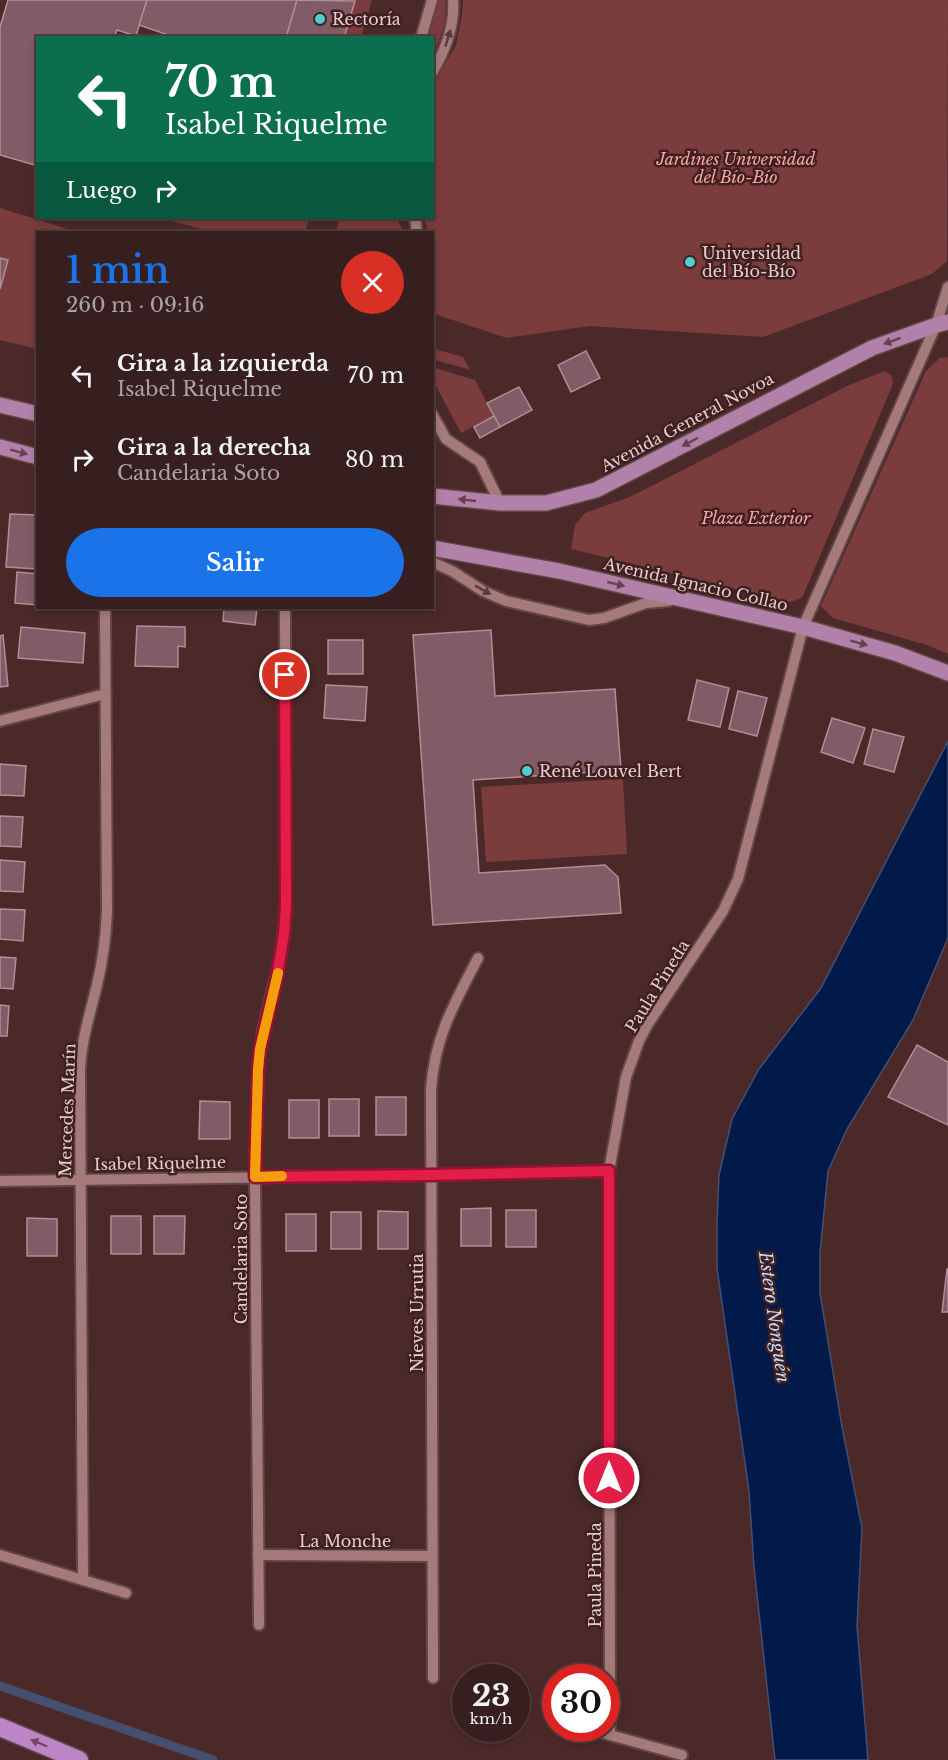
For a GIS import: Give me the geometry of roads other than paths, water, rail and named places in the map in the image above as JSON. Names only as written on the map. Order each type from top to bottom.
[{"type":"highway","points":[[0,1727],[79,1760]]},
{"type":"main road","name":"Avenida General Novoa","points":[[434,496],[500,503],[546,503],[596,490],[872,348],[942,324]]},
{"type":"main road","points":[[0,405],[36,414]]},
{"type":"main road","points":[[0,447],[36,456]]},
{"type":"main road","name":"Avenida Ignacio Collao","points":[[434,548],[559,571],[803,627],[895,653],[948,673]]},
{"type":"street","points":[[422,36],[432,0]]},
{"type":"street","points":[[434,70],[450,34],[454,11],[453,0]]},
{"type":"street","points":[[803,627],[942,324],[948,287]]},
{"type":"street","points":[[434,418],[446,439],[480,462],[500,503]]},
{"type":"street","points":[[434,563],[452,571],[483,591],[506,601],[589,620],[604,618],[646,603],[684,600]]},
{"type":"street","name":"Mercedes Marín","points":[[83,1580],[79,1179],[81,1055],[103,960],[106,931],[105,609]]},
{"type":"street","name":"Candelaria Soto","points":[[259,1625],[255,1177],[260,1049],[279,966],[286,906],[285,609]]},
{"type":"street","name":"Paula Pineda","points":[[610,1664],[609,1171],[626,1077],[639,1041],[723,911],[738,879],[803,627]]},
{"type":"street","points":[[0,721],[105,694]]},
{"type":"street","name":"Nieves Urrutia","points":[[433,1678],[431,1089],[436,1048],[448,1015],[478,958]]},
{"type":"street","name":"Isabel Riquelme","points":[[0,1181],[609,1171]]},
{"type":"street","points":[[0,1555],[126,1593]]},
{"type":"street","name":"La Monche","points":[[258,1555],[432,1556]]},
{"type":"street","points":[[620,1738],[682,1755]]},
{"type":"water","name":"Estero Nonguén","points":[[948,741],[948,938],[913,1020],[847,1129],[828,1171],[820,1253],[820,1293],[842,1427],[862,1528],[857,1626],[868,1760],[775,1760],[754,1567],[749,1491],[717,1268],[719,1175],[732,1119],[759,1069],[821,988]]},
{"type":"waterway","points":[[0,1686],[213,1760]]},
{"type":"place","name":"Rectoría","points":[[320,19]]},
{"type":"place","name":"Universidad del Bío-Bío","points":[[690,262]]},
{"type":"place","name":"René Louvel Bert","points":[[527,771]]},
{"type":"park label","name":"Jardines Universidad del Bío-Bío","points":[[736,168]]},
{"type":"park label","name":"Plaza Exterior","points":[[756,518]]}]
